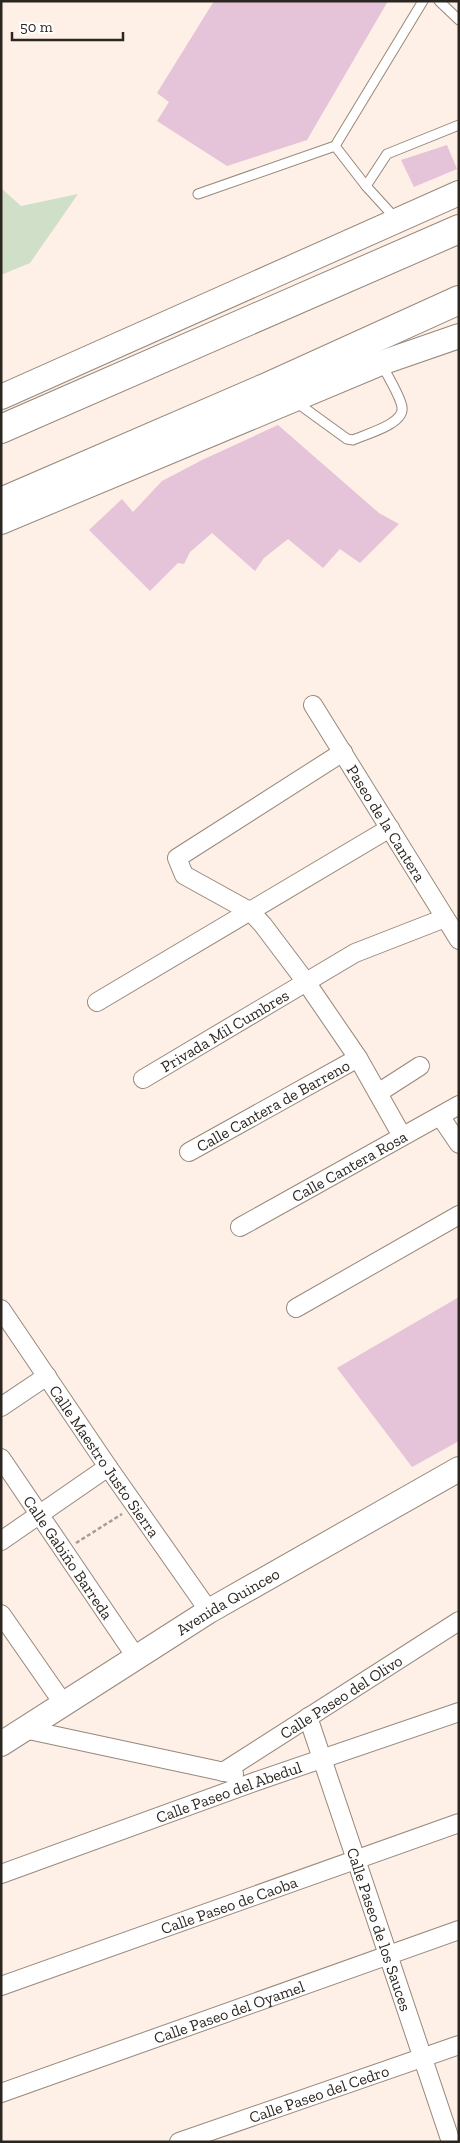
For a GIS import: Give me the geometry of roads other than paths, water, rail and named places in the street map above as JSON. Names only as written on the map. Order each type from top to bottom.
[{"type":"highway","points":[[1,429],[459,229]]},
{"type":"highway","points":[[1,502],[266,387],[459,300]]},
{"type":"main road","points":[[1,397],[459,193]]},
{"type":"main road","points":[[1,522],[382,364],[459,336]]},
{"type":"main road","name":"Avenida Quinceo","points":[[1,1744],[209,1611],[459,1469]]},
{"type":"street","name":"Paseo de la Cantera","points":[[314,705],[459,940]]},
{"type":"street","points":[[343,752],[177,858],[184,875],[251,912],[263,925],[306,982],[358,1058],[402,1136]]},
{"type":"street","points":[[98,1002],[390,828]]},
{"type":"street","name":"Privada Mil Cumbres","points":[[143,1079],[355,953],[445,918]]},
{"type":"street","name":"Calle Cantera de Barreno","points":[[189,1152],[358,1058]]},
{"type":"street","points":[[378,1093],[420,1066]]},
{"type":"street","name":"Calle Cantera Rosa","points":[[240,1227],[459,1104]]},
{"type":"street","points":[[440,1116],[459,1144]]},
{"type":"street","points":[[296,1308],[459,1215]]},
{"type":"street","name":"Calle Maestro Justo Sierra","points":[[1,1309],[209,1611]]},
{"type":"street","points":[[1,1407],[47,1376]]},
{"type":"street","name":"Calle Gabiño Barreda","points":[[1,1458],[136,1657]]},
{"type":"street","points":[[1,1541],[108,1467]]},
{"type":"street","points":[[1,1614],[63,1703]]},
{"type":"street","name":"Calle Paseo del Olivo","points":[[223,1772],[459,1621]]},
{"type":"street","name":"Calle Paseo del Abedul","points":[[1,1874],[322,1758],[459,1712]]},
{"type":"street","name":"Calle Paseo de los Sauces","points":[[308,1718],[451,2142]]},
{"type":"street","points":[[24,1729],[257,1781]]},
{"type":"street","name":"Calle Paseo de Caoba","points":[[1,1986],[459,1824]]},
{"type":"street","name":"Calle Paseo del Oyamel","points":[[1,2093],[459,1930]]},
{"type":"street","name":"Calle Paseo del Cedro","points":[[179,2142],[459,2045]]},
{"type":"lane","points":[[198,194],[335,146],[423,1]]},
{"type":"lane","points":[[439,1],[459,20]]},
{"type":"lane","points":[[366,186],[387,154],[459,125]]},
{"type":"lane","points":[[335,146],[366,186],[397,220]]},
{"type":"lane","points":[[294,400],[341,436],[353,440],[393,423],[400,417],[402,408],[382,364]]}]
